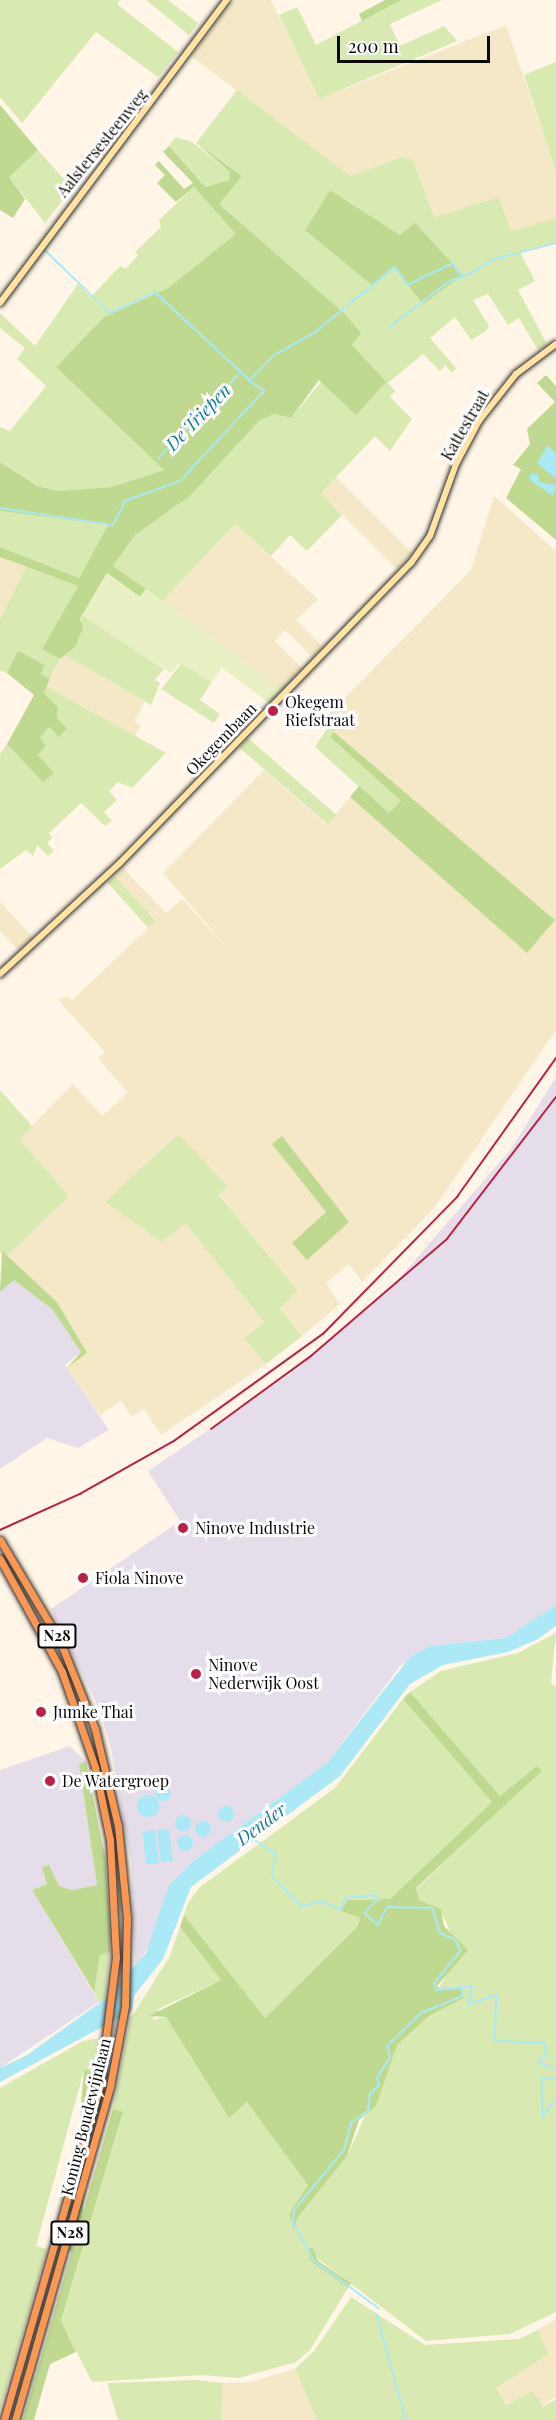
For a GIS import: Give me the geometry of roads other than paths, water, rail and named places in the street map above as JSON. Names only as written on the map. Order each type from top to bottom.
[{"type":"highway","name":"Koning Boudewijnlaan","points":[[0,1539],[60,1641],[95,1729],[123,1854],[127,1952],[119,2045],[15,2420]]},
{"type":"highway","name":"Koning Boudewijnlaan","points":[[0,1558],[62,1672],[95,1767],[111,1852],[116,1957],[107,2051],[4,2420]]},
{"type":"main road","name":"Aalstersesteenweg","points":[[0,303],[226,0]]},
{"type":"main road","name":"Kattestraat","points":[[453,473],[499,393],[556,344]]},
{"type":"main road","name":"Okegembaan","points":[[0,974],[120,863],[411,563],[430,536],[453,473]]},
{"type":"water","points":[[548,445],[556,454],[556,479],[537,463]]},
{"type":"water","points":[[530,474],[538,474],[539,482],[556,485],[553,496],[530,480]]},
{"type":"water","name":"Dender","points":[[556,1605],[556,1626],[538,1639],[508,1652],[443,1665],[410,1684],[340,1776],[191,1887],[163,1959],[134,1996],[132,2011],[0,2082],[0,2068],[27,2055],[105,1999],[146,1953],[168,1887],[193,1861],[327,1763],[410,1657],[430,1646],[506,1638]]},
{"type":"water","points":[[163,1785],[169,1787],[171,1793],[169,1799],[163,1801],[157,1799],[155,1793],[157,1787]]},
{"type":"water","points":[[148,1795],[156,1798],[159,1806],[156,1814],[148,1817],[140,1814],[137,1806],[140,1798]]},
{"type":"water","points":[[226,1806],[232,1808],[234,1814],[232,1820],[226,1822],[220,1820],[218,1814],[220,1808]]},
{"type":"water","points":[[183,1815],[189,1817],[191,1823],[189,1829],[183,1831],[177,1829],[175,1823],[177,1817]]},
{"type":"water","points":[[203,1821],[209,1823],[211,1829],[209,1835],[203,1837],[197,1835],[195,1829],[197,1823]]},
{"type":"water","points":[[169,1829],[173,1861],[161,1862],[157,1830]]},
{"type":"water","points":[[155,1830],[159,1863],[146,1864],[142,1832]]},
{"type":"water","points":[[185,1835],[191,1837],[193,1843],[191,1849],[185,1851],[179,1849],[177,1843],[179,1837]]},
{"type":"waterway","points":[[468,275],[492,260],[556,243]]},
{"type":"waterway","points":[[45,250],[110,313],[155,292],[249,379]]},
{"type":"waterway","points":[[0,508],[113,525],[125,501],[180,481],[264,391],[249,381],[273,356],[314,333],[395,267],[408,285],[453,263],[461,276],[468,275]]},
{"type":"waterway","points":[[388,328],[450,281],[463,277]]},
{"type":"waterway","name":"De Triepen","points":[[158,459],[238,375]]},
{"type":"waterway","name":"Dender","points":[[253,1839],[276,1854],[272,1876],[302,1907],[321,1901],[340,1909],[346,1898],[375,1895],[378,1900],[365,1913],[378,1925],[387,1907],[433,1908],[440,1933],[456,1940],[461,1951],[435,1983],[436,1990],[472,1986],[469,2004],[497,1995],[495,2041],[544,2043],[548,2052],[539,2063],[556,2069]]},
{"type":"waterway","points":[[379,2309],[314,2261],[293,2222],[294,2210],[344,2150],[351,2123],[368,2111],[370,2094],[379,2086],[377,2078],[390,2057],[387,2046],[421,2013],[463,1996],[460,1987]]},
{"type":"waterway","points":[[556,2078],[542,2079],[543,2116],[556,2100]]},
{"type":"waterway","points":[[377,2314],[406,2420]]},
{"type":"railway","points":[[0,1530],[80,1494],[174,1441],[323,1334],[457,1197],[556,1058]]},
{"type":"railway","points":[[211,1429],[311,1356],[447,1239],[556,1097]]},
{"type":"place","name":"Okegem Riefstraat","points":[[273,711]]},
{"type":"place","name":"Ninove Industrie","points":[[183,1528]]},
{"type":"place","name":"Fiola Ninove","points":[[83,1578]]},
{"type":"place","name":"Ninove Nederwijk Oost","points":[[196,1674]]},
{"type":"place","name":"Jumke Thai","points":[[41,1712]]},
{"type":"place","name":"De Watergroep","points":[[50,1781]]}]
